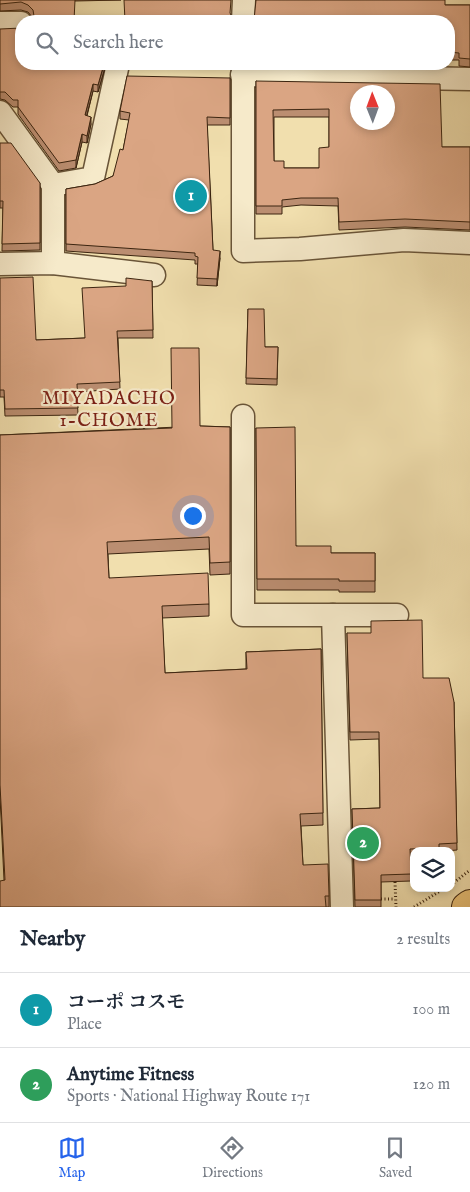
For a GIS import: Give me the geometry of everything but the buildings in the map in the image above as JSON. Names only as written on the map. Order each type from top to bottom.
[{"type":"highway","points":[[466,907],[470,904]]},
{"type":"street","points":[[243,15],[244,0]]},
{"type":"street","points":[[0,23],[15,23]]},
{"type":"street","points":[[53,184],[93,178],[117,70]]},
{"type":"street","points":[[470,80],[242,70],[244,251],[300,249],[404,240],[470,243]]},
{"type":"street","points":[[0,112],[53,184],[53,263]]},
{"type":"street","points":[[0,264],[53,263],[154,276]]},
{"type":"street","points":[[243,416],[243,615],[397,615]]},
{"type":"street","points":[[333,615],[342,907]]},
{"type":"path","points":[[455,882],[470,870]]},
{"type":"path","points":[[395,882],[396,907]]},
{"type":"path","points":[[414,907],[438,892]]},
{"type":"path","points":[[381,899],[395,899]]},
{"type":"place","name":"コーポ コスモ","points":[[191,196]]},
{"type":"place","name":"Anytime Fitness","points":[[363,843]]},
{"type":"district","name":"MIYADACHO 1-CHOME","points":[[109,410]]}]
